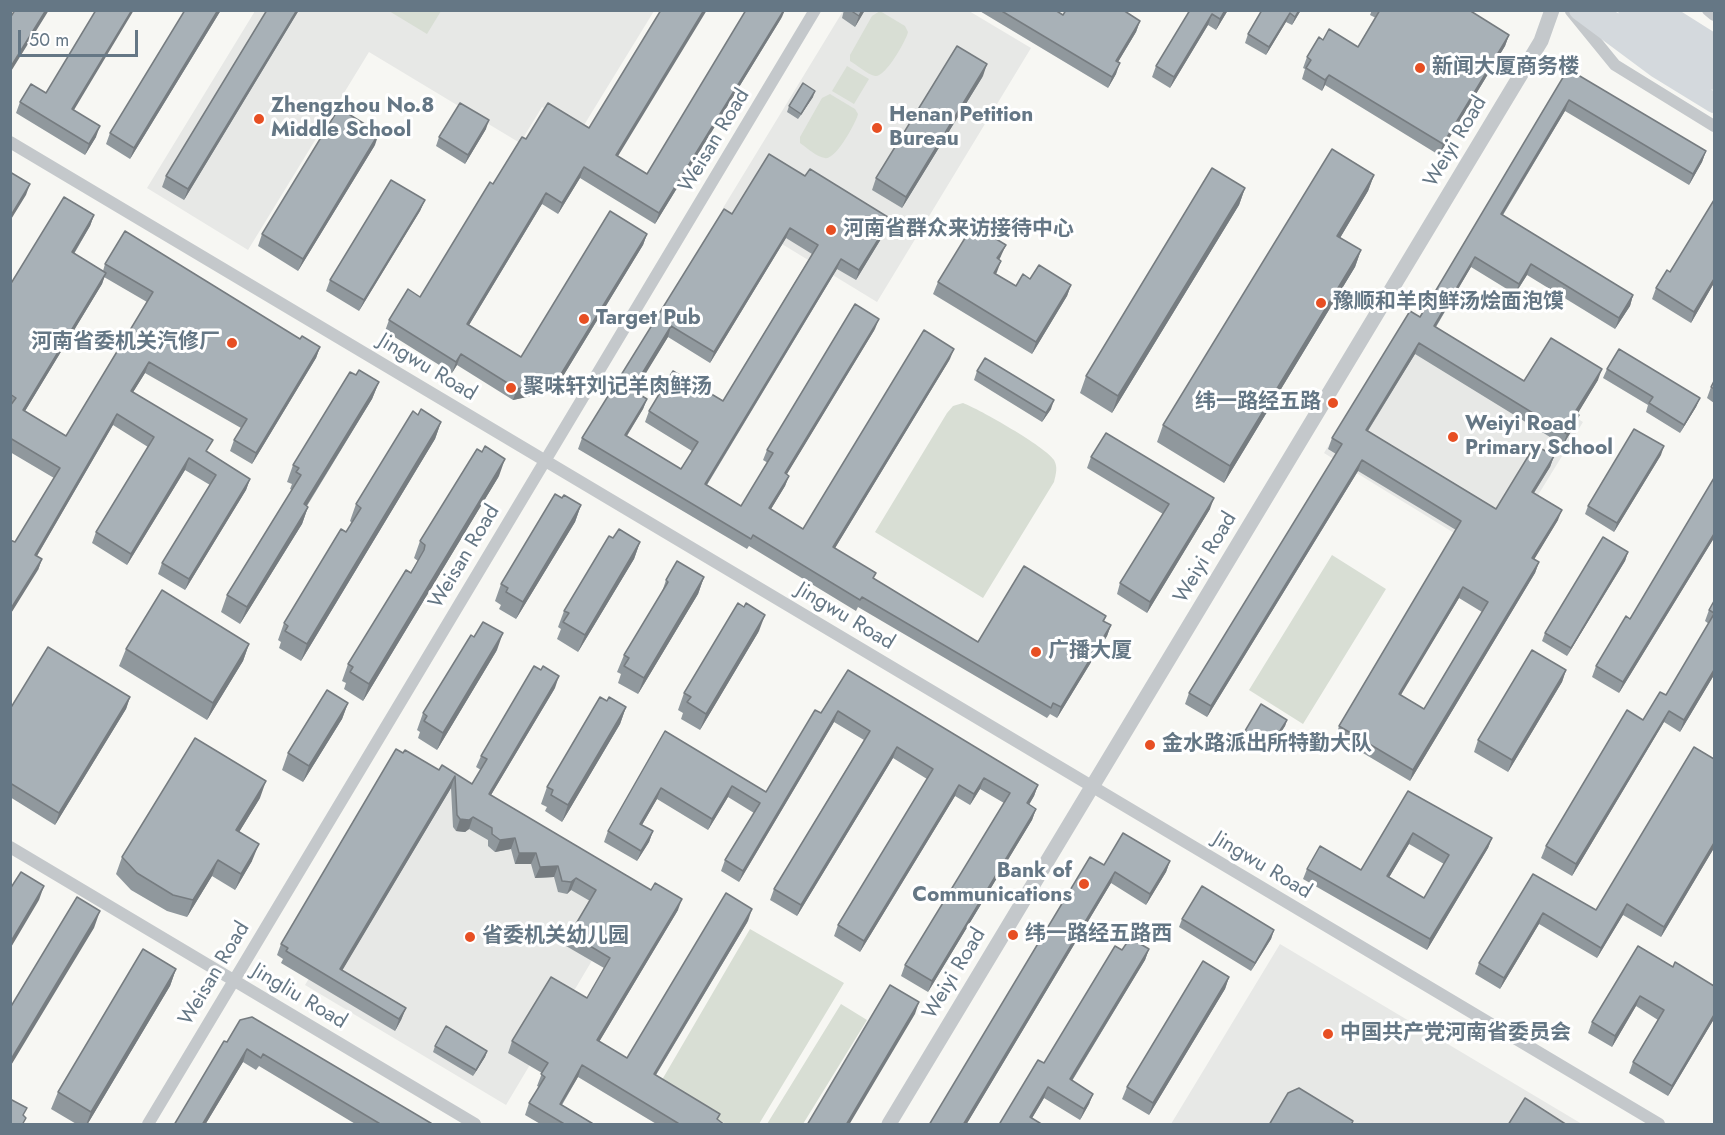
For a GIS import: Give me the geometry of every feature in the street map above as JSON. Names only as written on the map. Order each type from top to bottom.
[{"type":"main road","points":[[1579,10],[1657,68],[1714,103]]},
{"type":"main road","points":[[1591,10],[1639,34],[1714,80]]},
{"type":"main road","points":[[1628,10],[1714,63]]},
{"type":"main road","points":[[1660,10],[1714,44]]},
{"type":"street","name":"Weisan Road","points":[[148,1125],[815,10]]},
{"type":"street","name":"Weiyi Road","points":[[889,1125],[1542,41],[1552,10]]},
{"type":"street","points":[[1570,10],[1615,65],[1714,126]]},
{"type":"street","points":[[1708,10],[1714,15]]},
{"type":"street","name":"Jingwu Road","points":[[10,142],[1659,1125]]},
{"type":"street","name":"Jingliu Road","points":[[10,847],[475,1125]]},
{"type":"shaded area","name":"Zhengzhou No.8 Middle School","points":[[255,11],[654,11],[581,130],[542,107],[520,143],[369,52],[248,250],[147,188]]},
{"type":"shaded area","points":[[389,11],[441,11],[427,34]]},
{"type":"shaded area","name":"Henan Petition Bureau","points":[[843,11],[969,11],[1031,48],[877,302],[723,208]]},
{"type":"shaded area","points":[[880,11],[905,26],[908,32],[889,65],[875,76],[850,61],[850,55],[872,16]]},
{"type":"shaded area","points":[[847,66],[869,79],[854,104],[832,91]]},
{"type":"shaded area","points":[[830,94],[855,109],[858,114],[839,148],[834,154],[825,158],[800,143],[800,137],[822,98]]},
{"type":"shaded area","name":"Weiyi Road Primary School","points":[[1408,315],[1583,422],[1498,560],[1324,453]]},
{"type":"shaded area","points":[[963,403],[997,420],[1039,446],[1054,460],[1056,468],[1054,482],[983,598],[875,532],[947,413],[953,406]]},
{"type":"shaded area","points":[[1332,555],[1386,589],[1303,724],[1249,690]]},
{"type":"shaded area","name":"省委机关幼儿园","points":[[434,770],[634,890],[506,1105],[305,985]]},
{"type":"shaded area","points":[[750,929],[844,983],[759,1124],[726,1124],[659,1085]]},
{"type":"shaded area","name":"中国共产党河南省委员会","points":[[1280,944],[1582,1124],[1171,1124]]},
{"type":"shaded area","points":[[841,1004],[867,1020],[803,1124],[767,1124]]},
{"type":"building","points":[[15,10],[46,10],[10,68],[10,18]]},
{"type":"building","points":[[96,10],[132,10],[72,109],[100,126],[89,144],[20,102],[31,84],[46,93]]},
{"type":"building","points":[[185,10],[218,10],[134,148],[110,133]]},
{"type":"building","points":[[267,10],[297,10],[188,189],[166,176]]},
{"type":"building","points":[[661,10],[704,10],[616,155],[647,174],[746,10],[784,10],[659,213],[584,167],[562,203],[546,193],[467,324],[521,357],[610,211],[647,234],[558,379],[517,389],[461,354],[456,362],[389,320],[408,289],[420,297],[490,182],[493,184],[522,137],[526,139],[548,103],[589,128]]},
{"type":"building","points":[[850,10],[862,10],[859,16]]},
{"type":"building","points":[[1000,10],[1055,10],[1063,15],[1066,10],[1123,10],[1140,21],[1116,61],[1120,63],[1112,77]]},
{"type":"building","points":[[1190,10],[1225,10],[1220,19],[1212,14],[1174,77],[1156,66]]},
{"type":"building","points":[[1262,10],[1299,10],[1295,17],[1290,13],[1269,47],[1248,34]]},
{"type":"building","name":"新闻大厦商务楼","points":[[1380,10],[1469,10],[1509,35],[1443,144],[1329,75],[1325,80],[1306,68],[1311,60],[1307,57],[1319,37],[1323,40],[1329,29],[1358,47]]},
{"type":"building","points":[[957,46],[987,64],[906,197],[876,178]]},
{"type":"building","points":[[1568,69],[1706,151],[1693,174],[1569,100],[1501,214],[1633,295],[1619,318],[1531,264],[1519,284],[1475,257],[1434,326],[1524,381],[1551,338],[1602,369],[1575,412],[1579,415],[1567,434],[1419,343],[1366,430],[1496,509],[1535,445],[1554,456],[1532,492],[1562,510],[1532,558],[1539,562],[1413,770],[1339,726],[1461,521],[1362,460],[1211,706],[1189,693],[1342,444],[1332,438],[1410,311],[1420,317]],"holes":[[[1463,587],[1488,602],[1424,709],[1399,694]]]},
{"type":"building","points":[[803,83],[815,91],[801,114],[789,106]]},
{"type":"building","points":[[460,103],[489,120],[468,155],[439,137]]},
{"type":"building","points":[[339,108],[379,133],[303,259],[262,234]]},
{"type":"building","points":[[1332,149],[1374,175],[1337,236],[1361,250],[1230,466],[1163,425]]},
{"type":"building","points":[[769,154],[805,176],[810,169],[891,219],[859,270],[841,259],[705,484],[741,506],[773,453],[767,450],[855,304],[879,319],[785,473],[789,476],[769,508],[803,529],[924,330],[954,349],[833,547],[876,573],[873,578],[978,642],[1024,566],[1106,616],[1103,621],[1111,625],[1061,707],[1053,703],[1051,708],[862,597],[860,600],[753,535],[751,539],[582,438],[724,209],[732,214]],"holes":[[[790,228],[818,245],[723,401],[673,371],[649,411],[698,442],[681,469],[625,435],[647,399],[632,390],[671,326],[714,352]]]},
{"type":"building","points":[[1212,168],[1245,188],[1118,396],[1086,376]]},
{"type":"building","points":[[10,172],[30,184],[10,217]]},
{"type":"building","points":[[391,180],[425,200],[364,300],[330,280]]},
{"type":"building","points":[[64,197],[94,215],[72,252],[106,273],[23,410],[66,436],[153,292],[105,264],[125,231],[300,339],[302,336],[320,347],[256,453],[234,440],[247,419],[149,362],[131,391],[213,440],[206,451],[250,479],[189,579],[162,563],[216,475],[189,458],[131,554],[96,532],[154,437],[117,414],[35,555],[42,559],[10,610],[10,540],[15,542],[60,468],[10,438],[10,406],[16,398],[10,394],[10,285]]},
{"type":"building","points":[[1714,200],[1714,279],[1694,312],[1656,288],[1667,270],[1670,272]]},
{"type":"building","points":[[973,225],[1006,245],[997,258],[1001,261],[994,273],[1016,286],[1023,274],[1030,279],[1039,265],[1071,285],[1036,342],[938,282]]},
{"type":"building","points":[[1619,349],[1700,398],[1684,425],[1649,403],[1653,397],[1607,369]]},
{"type":"building","points":[[985,358],[1054,400],[1046,413],[977,371]]},
{"type":"building","points":[[359,370],[379,382],[304,504],[308,507],[247,607],[227,595],[301,475],[296,472],[299,468],[293,465],[350,372],[356,375]]},
{"type":"building","points":[[421,409],[441,422],[307,644],[285,631],[288,626],[284,623],[341,529],[346,532],[361,508],[356,504],[413,411],[418,415]]},
{"type":"building","points":[[1634,429],[1664,446],[1617,523],[1588,506]]},
{"type":"building","points":[[1106,433],[1214,498],[1150,602],[1120,583],[1169,504],[1091,457]]},
{"type":"building","points":[[485,446],[505,459],[369,684],[350,672],[353,667],[348,664],[406,570],[411,573],[424,550],[425,545],[420,541],[477,449],[482,452]]},
{"type":"building","points":[[1714,478],[1714,534],[1623,682],[1596,666],[1626,616],[1630,619]]},
{"type":"building","points":[[555,494],[562,498],[564,495],[581,505],[523,602],[506,592],[508,588],[501,584]]},
{"type":"building","points":[[619,529],[640,542],[585,635],[563,622],[569,613],[564,611],[609,536],[613,538]]},
{"type":"building","points":[[1603,537],[1628,552],[1571,648],[1545,633]]},
{"type":"building","points":[[677,561],[704,577],[644,678],[624,666],[629,658],[624,655],[668,582],[666,580]]},
{"type":"building","points":[[162,590],[249,644],[213,703],[126,649]]},
{"type":"building","points":[[1714,601],[1714,613],[1709,610]]},
{"type":"building","points":[[738,603],[744,607],[746,603],[765,615],[706,714],[687,702],[691,697],[684,693]]},
{"type":"building","points":[[1714,614],[1714,670],[1684,720],[1669,711],[1576,864],[1546,846],[1627,710],[1643,720],[1660,692],[1666,695]]},
{"type":"building","points":[[483,622],[503,633],[443,733],[424,721],[427,716],[423,713],[471,635],[474,637]]},
{"type":"building","points":[[48,647],[130,697],[59,813],[10,783],[10,709]]},
{"type":"building","points":[[1532,650],[1566,670],[1512,760],[1478,740]]},
{"type":"building","points":[[534,666],[541,670],[543,666],[559,676],[489,794],[651,890],[655,883],[682,899],[597,1040],[627,1058],[726,893],[752,909],[654,1074],[720,1114],[717,1119],[725,1125],[681,1125],[582,1065],[560,1104],[595,1125],[566,1125],[529,1103],[545,1077],[541,1074],[548,1063],[512,1041],[551,977],[587,998],[610,958],[570,934],[596,890],[576,878],[571,882],[562,881],[558,866],[540,867],[536,853],[519,853],[515,838],[500,840],[492,834],[492,828],[473,817],[469,820],[460,819],[457,815],[455,776],[340,969],[406,1008],[399,1019],[286,951],[288,948],[281,944],[396,749],[403,753],[405,750],[439,770],[442,765],[472,784],[487,759],[481,756]]},
{"type":"building","points":[[848,670],[1038,785],[1027,803],[1036,809],[932,981],[905,965],[1010,793],[984,778],[974,794],[959,785],[864,941],[838,925],[933,769],[897,747],[801,905],[774,889],[870,731],[838,711],[743,871],[725,860],[760,803],[732,786],[712,819],[661,788],[640,824],[653,831],[641,851],[608,831],[665,731],[766,792],[815,710],[821,713]]},
{"type":"building","points":[[327,690],[348,703],[309,766],[288,753]]},
{"type":"building","points":[[600,697],[607,701],[609,697],[626,707],[568,805],[551,795],[553,790],[547,787]]},
{"type":"building","points":[[1261,704],[1287,720],[1270,746],[1245,731]]},
{"type":"building","points":[[195,738],[266,781],[236,830],[259,844],[241,874],[218,860],[193,900],[173,895],[137,873],[122,857]]},
{"type":"building","points":[[1694,747],[1714,759],[1714,843],[1664,927],[1627,904],[1601,948],[1543,913],[1504,978],[1479,963],[1533,874],[1596,910]]},
{"type":"building","points":[[1408,791],[1492,838],[1430,939],[1307,869],[1320,846],[1361,870]],"holes":[[[1413,833],[1449,855],[1424,898],[1387,876]]]},
{"type":"building","points":[[1123,833],[1170,861],[1150,894],[1115,872],[963,1125],[929,1125],[1090,857],[1104,865]]},
{"type":"building","points":[[21,872],[44,886],[10,943],[10,889]]},
{"type":"building","points":[[1202,886],[1274,930],[1255,963],[1182,919]]},
{"type":"building","points":[[77,897],[100,911],[10,1061],[10,1008]]},
{"type":"building","points":[[1130,938],[1149,949],[1070,1079],[1093,1094],[1084,1109],[1048,1087],[1030,1117],[1043,1125],[1002,1125],[1000,1123],[1038,1060],[1044,1063],[1115,946],[1122,950]]},
{"type":"building","points":[[1638,946],[1673,967],[1675,962],[1714,986],[1714,1015],[1672,1086],[1633,1062],[1664,1010],[1640,996],[1615,1036],[1592,1022]]},
{"type":"building","points":[[143,949],[176,969],[91,1112],[58,1092]]},
{"type":"building","points":[[1203,961],[1229,977],[1153,1103],[1127,1087]]},
{"type":"building","points":[[890,985],[919,1002],[846,1125],[807,1125]]},
{"type":"building","points":[[252,1017],[434,1125],[382,1125],[263,1054],[261,1058],[247,1049],[202,1125],[174,1125],[224,1041],[227,1042],[240,1020]]},
{"type":"building","points":[[446,1026],[487,1051],[476,1070],[435,1046]]},
{"type":"building","points":[[1299,1088],[1353,1121],[1351,1125],[1269,1125],[1288,1093]]},
{"type":"building","points":[[1525,1098],[1567,1125],[1508,1125]]},
{"type":"building","points":[[10,1099],[27,1108],[23,1115],[26,1118],[22,1125],[10,1125]]},
{"type":"place","name":"新闻大厦商务楼","points":[[1420,68]]},
{"type":"place","name":"Zhengzhou No.8 Middle School","points":[[259,119]]},
{"type":"place","name":"Henan Petition Bureau","points":[[877,128]]},
{"type":"place","name":"河南省群众来访接待中心","points":[[831,230]]},
{"type":"place","name":"豫顺和羊肉鲜汤烩面泡馍","points":[[1321,303]]},
{"type":"place","name":"Target Pub","points":[[584,319]]},
{"type":"place","name":"河南省委机关汽修厂","points":[[232,343]]},
{"type":"place","name":"聚味轩刘记羊肉鲜汤","points":[[511,388]]},
{"type":"place","name":"纬一路经五路","points":[[1333,403]]},
{"type":"place","name":"Weiyi Road Primary School","points":[[1453,437]]},
{"type":"place","name":"广播大厦","points":[[1036,652]]},
{"type":"place","name":"金水路派出所特勤大队","points":[[1150,745]]},
{"type":"place","name":"Bank of Communications","points":[[1084,884]]},
{"type":"place","name":"纬一路经五路西","points":[[1013,935]]},
{"type":"place","name":"省委机关幼儿园","points":[[470,937]]},
{"type":"place","name":"中国共产党河南省委员会","points":[[1328,1034]]}]
